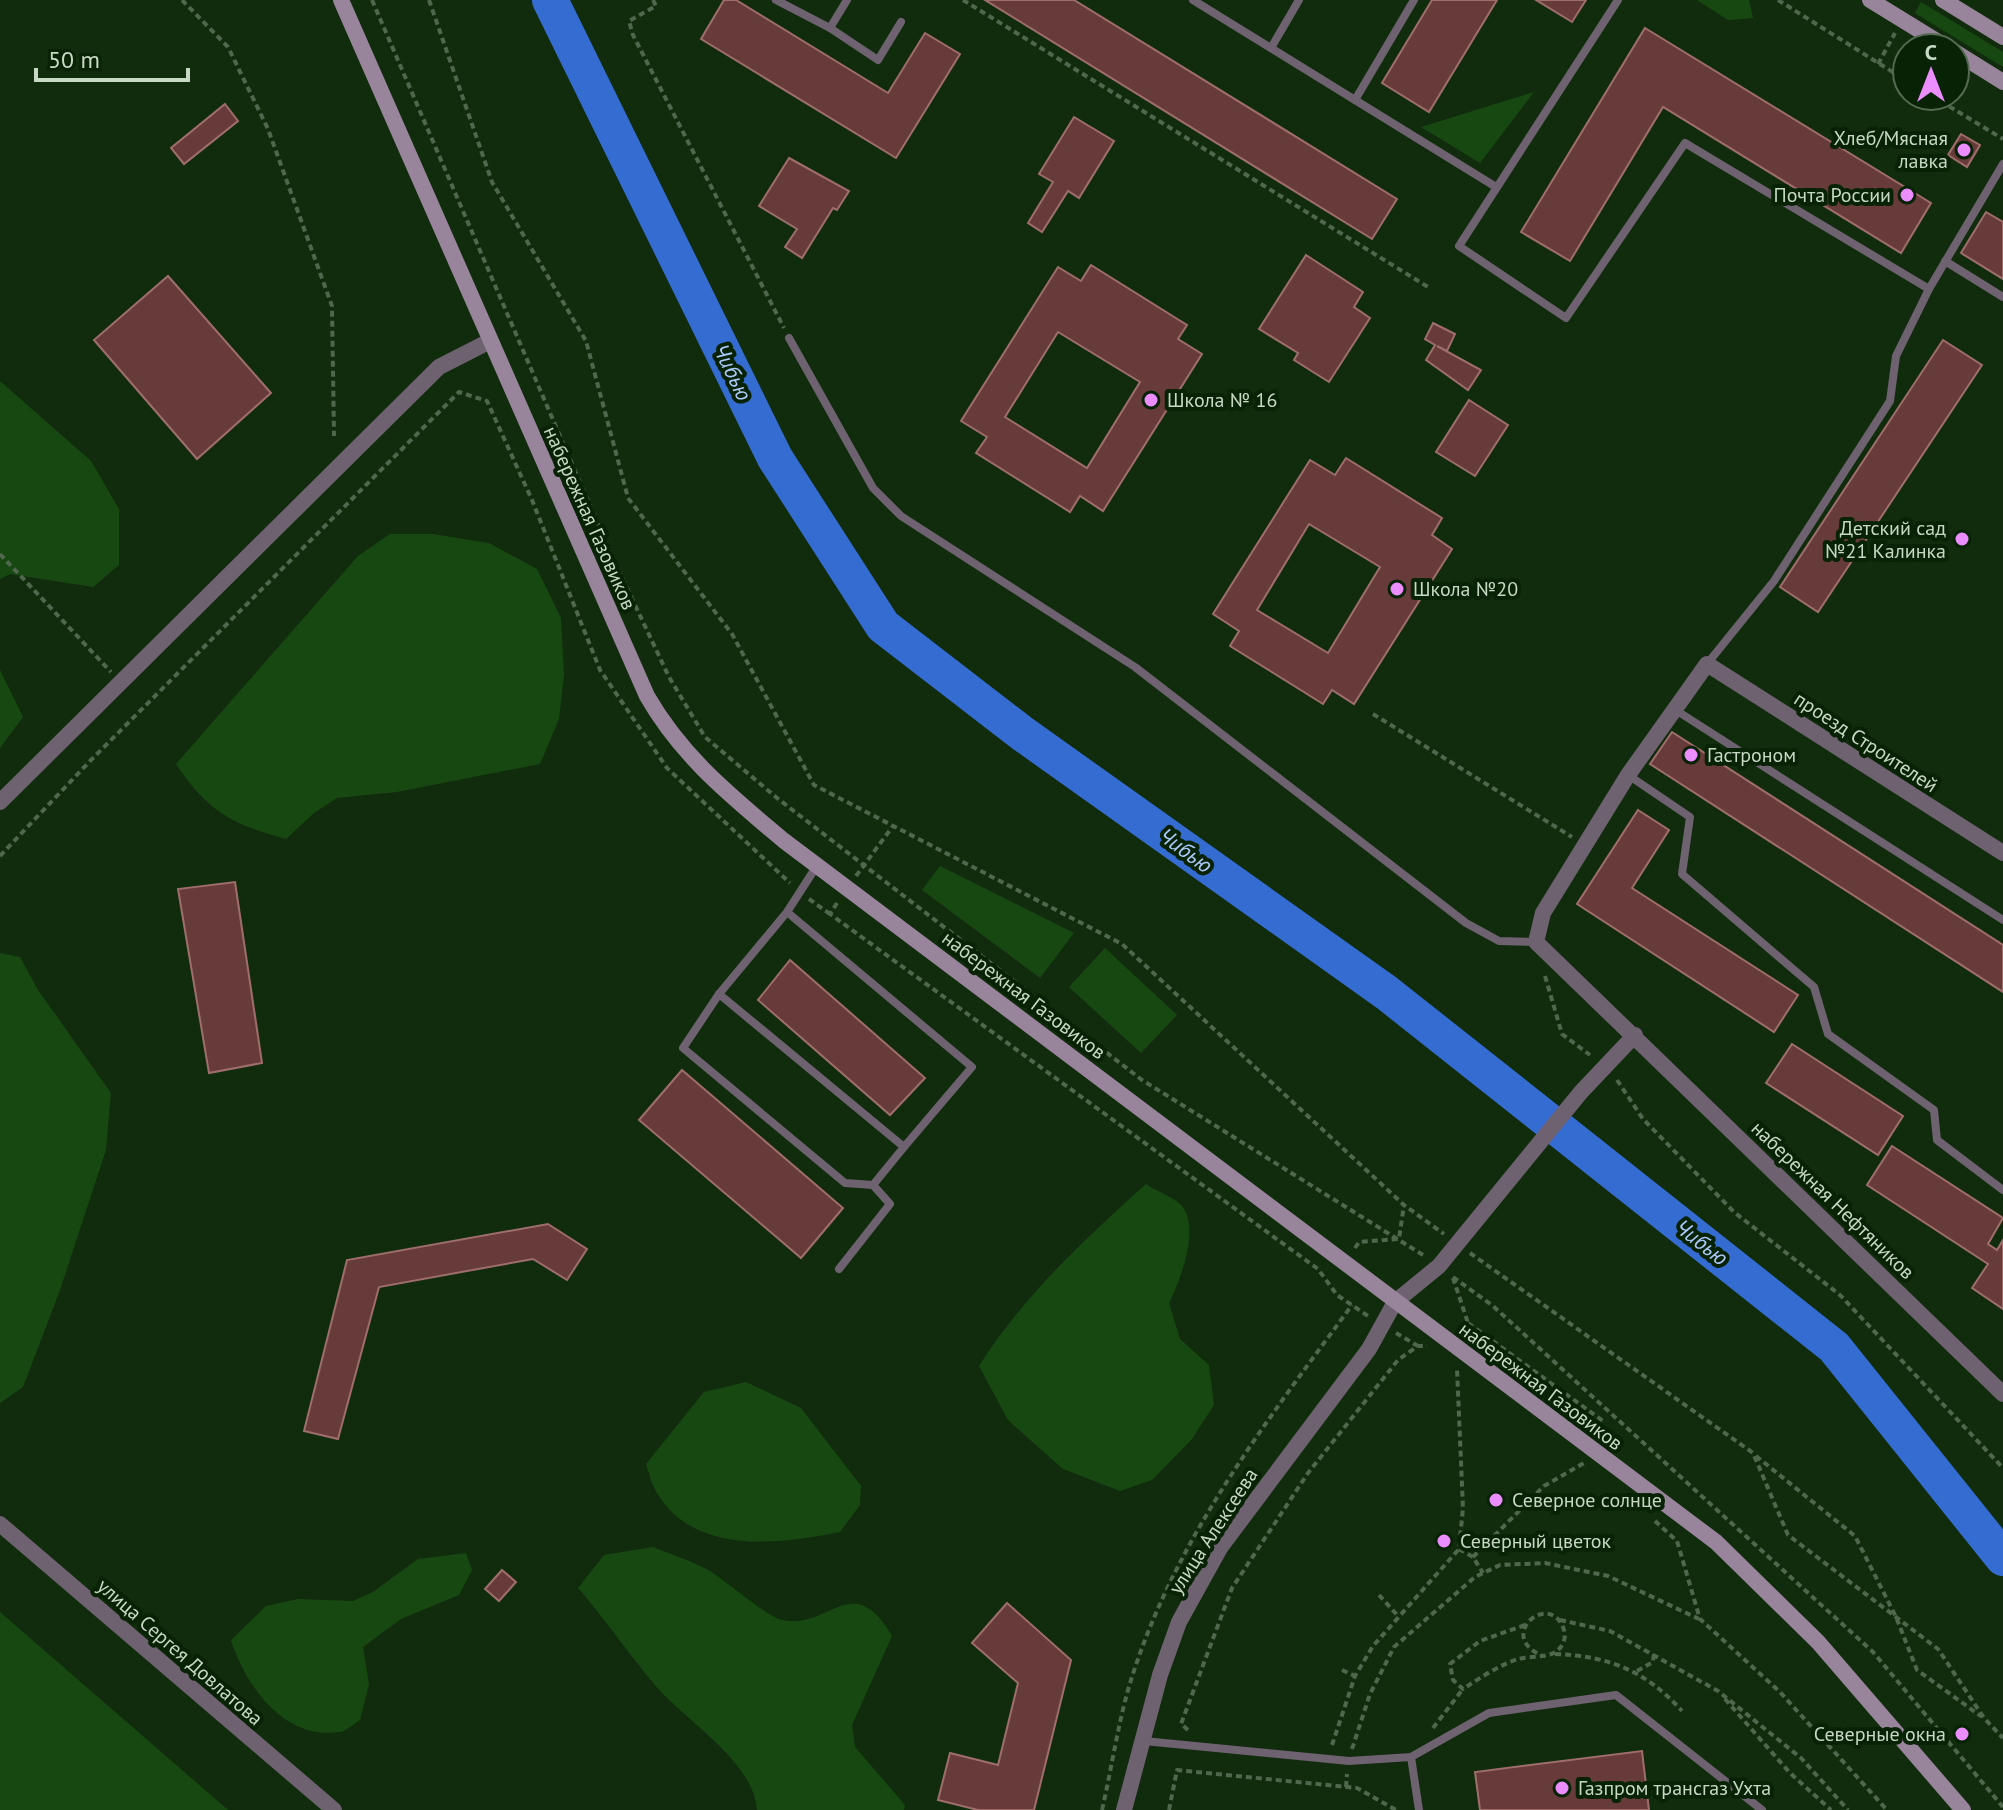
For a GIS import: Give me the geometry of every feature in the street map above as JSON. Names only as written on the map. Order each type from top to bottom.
[{"type":"main road","name":"набережная Газовиков","points":[[341,0],[647,696],[669,734],[721,789],[818,864],[1716,1542],[1818,1642],[1963,1810]]},
{"type":"main road","points":[[1870,0],[1922,32]]},
{"type":"main road","points":[[1943,0],[2003,37]]},
{"type":"main road","points":[[1971,62],[2003,82]]},
{"type":"street","points":[[0,802],[439,367],[490,341]]},
{"type":"street","points":[[1536,942],[1543,913],[1628,775],[1707,664]]},
{"type":"street","name":"проезд Строителей","points":[[1707,664],[2003,853]]},
{"type":"street","name":"набережная Нефтяников","points":[[1536,942],[2003,1394]]},
{"type":"street","points":[[1395,1302],[1465,1249],[1521,1167],[1581,1092],[1635,1035]]},
{"type":"street","name":"улица Алексеева","points":[[1124,1810],[1160,1675],[1179,1622],[1213,1561],[1369,1349],[1395,1302]]},
{"type":"street","name":"улица Сергея Довлатова","points":[[0,1524],[334,1810]]},
{"type":"lane","points":[[776,0],[830,28],[878,60],[901,22]]},
{"type":"lane","points":[[830,28],[847,0]]},
{"type":"lane","points":[[1193,0],[1496,187]]},
{"type":"lane","points":[[1271,48],[1299,0]]},
{"type":"lane","points":[[1355,100],[1414,0]]},
{"type":"lane","points":[[1618,0],[1459,246],[1566,318],[1685,143],[1929,289]]},
{"type":"lane","points":[[1707,664],[1774,581],[1890,401],[1896,356],[1929,289],[2003,164]]},
{"type":"lane","points":[[1945,261],[2003,297]]},
{"type":"lane","points":[[789,338],[873,488],[901,516],[1135,667],[1466,923],[1499,941],[1536,942]]},
{"type":"lane","points":[[1673,708],[2003,920]]},
{"type":"lane","points":[[1628,775],[1690,817],[1682,874],[1814,987],[1828,1034],[1934,1110],[1937,1140],[2003,1190]]},
{"type":"lane","points":[[818,864],[787,912],[719,994],[683,1048],[845,1183],[873,1185],[890,1204],[839,1269]]},
{"type":"lane","points":[[787,912],[972,1067],[873,1185]]},
{"type":"lane","points":[[719,994],[904,1147]]},
{"type":"lane","points":[[1144,1741],[1349,1761],[1411,1757],[1489,1713],[1616,1695],[1762,1810]]},
{"type":"lane","points":[[1411,1757],[1419,1810]]},
{"type":"path","points":[[182,0],[228,47],[255,101],[332,306],[334,436]]},
{"type":"path","points":[[372,0],[610,552],[669,677],[705,737],[777,798],[1142,1080],[1399,1239],[1493,1306],[1873,1652],[2003,1807]]},
{"type":"path","points":[[429,0],[492,182],[586,341],[628,498],[732,634],[814,785],[1122,944],[1404,1205],[1753,1453],[1855,1536],[1896,1617],[1917,1670],[1984,1718]]},
{"type":"path","points":[[653,0],[656,6],[629,21],[633,35],[789,338]]},
{"type":"path","points":[[963,0],[1428,287]]},
{"type":"path","points":[[1778,0],[1891,71]]},
{"type":"path","points":[[1958,112],[2003,139]]},
{"type":"path","points":[[0,856],[90,761],[459,392]]},
{"type":"path","points":[[0,554],[121,682]]},
{"type":"path","points":[[1373,714],[1585,845]]},
{"type":"path","points":[[800,892],[830,914]]},
{"type":"path","points":[[1544,973],[1562,1034],[1605,1067],[1625,1088],[1643,1119],[1734,1212],[1840,1295],[2003,1468]]},
{"type":"path","points":[[1399,1239],[1404,1205]]},
{"type":"path","points":[[1328,1282],[1359,1242],[1399,1239]]},
{"type":"path","points":[[1465,1249],[1453,1277],[1468,1323],[1465,1354]]},
{"type":"path","points":[[1468,1323],[1603,1421]]},
{"type":"path","points":[[1196,1735],[1181,1724],[1232,1588],[1308,1473],[1398,1360],[1418,1346],[1437,1347]]},
{"type":"path","points":[[1332,1745],[1355,1676],[1373,1646],[1459,1549],[1463,1508],[1457,1363],[1469,1372]]},
{"type":"path","points":[[1473,1557],[1544,1486],[1590,1460],[1578,1451]]},
{"type":"path","points":[[1753,1453],[1788,1535],[1938,1649],[1984,1718],[2003,1738]]},
{"type":"path","points":[[1644,1511],[1677,1541],[1700,1619]]},
{"type":"path","points":[[1459,1549],[1473,1557],[1483,1573]]},
{"type":"path","points":[[1346,1787],[1352,1747],[1370,1694],[1394,1647],[1434,1610],[1483,1573],[1500,1565],[1545,1563],[1608,1576],[1700,1619],[1779,1691],[1887,1810]]},
{"type":"path","points":[[1379,1595],[1398,1616]]},
{"type":"path","points":[[1463,1689],[1453,1680],[1450,1664],[1480,1641],[1525,1625],[1535,1615],[1548,1614],[1560,1620],[1610,1631],[1718,1691],[1801,1758],[1848,1810]]},
{"type":"path","points":[[1553,1654],[1562,1645],[1565,1633],[1560,1620]]},
{"type":"path","points":[[1525,1625],[1523,1639],[1530,1651],[1543,1656]]},
{"type":"path","points":[[1637,1671],[1653,1662],[1654,1653]]},
{"type":"path","points":[[1433,1728],[1463,1689],[1517,1660],[1553,1654],[1608,1660],[1637,1671],[1663,1689],[1682,1711]]},
{"type":"path","points":[[1342,1670],[1355,1676]]},
{"type":"path","points":[[1718,1691],[1790,1773],[1831,1810]]},
{"type":"path","points":[[1320,1744],[1352,1747]]},
{"type":"path","points":[[1169,1810],[1177,1770],[1357,1788],[1396,1810]]},
{"type":"green space","points":[[1697,0],[1749,0],[1753,18],[1728,20]]},
{"type":"green space","points":[[1921,2],[1970,32],[1946,32],[1915,13]]},
{"type":"green space","points":[[1971,32],[2003,52],[2003,67],[1971,47]]},
{"type":"green space","points":[[1534,92],[1480,163],[1421,127]]},
{"type":"green space","points":[[0,381],[91,461],[119,509],[119,565],[93,587],[10,574],[0,579]]},
{"type":"green space","points":[[390,534],[433,534],[489,543],[537,569],[561,618],[564,675],[559,719],[540,764],[397,792],[337,798],[314,813],[286,839],[251,828],[223,814],[199,794],[176,764],[358,556]]},
{"type":"green space","points":[[0,670],[23,717],[0,748]]},
{"type":"green space","points":[[940,866],[1074,933],[1040,978],[922,890]]},
{"type":"green space","points":[[1105,948],[1177,1015],[1141,1053],[1069,987]]},
{"type":"green space","points":[[0,953],[20,957],[38,990],[111,1093],[106,1150],[60,1290],[23,1387],[0,1403]]},
{"type":"green space","points":[[1146,1184],[1176,1201],[1186,1213],[1189,1225],[1187,1253],[1169,1303],[1180,1339],[1209,1365],[1214,1405],[1192,1439],[1152,1480],[1120,1491],[1063,1469],[1008,1420],[979,1366],[1036,1292],[1077,1248]]},
{"type":"green space","points":[[746,1382],[801,1408],[861,1486],[860,1505],[840,1532],[765,1542],[716,1536],[693,1527],[673,1513],[657,1493],[646,1464],[704,1392]]},
{"type":"green space","points":[[653,1547],[710,1571],[782,1620],[799,1621],[852,1604],[865,1606],[878,1616],[892,1636],[852,1725],[855,1747],[905,1805],[904,1810],[757,1810],[753,1792],[731,1758],[654,1684],[578,1588],[604,1555]]},
{"type":"green space","points":[[466,1553],[472,1570],[459,1595],[401,1619],[363,1647],[369,1684],[360,1720],[346,1729],[318,1732],[284,1718],[257,1691],[237,1657],[231,1640],[266,1606],[298,1599],[353,1601],[373,1592],[418,1559]]},
{"type":"green space","points":[[0,1612],[228,1810],[0,1810]]},
{"type":"building","points":[[724,0],[736,0],[888,93],[925,33],[960,54],[896,158],[701,39]]},
{"type":"building","points":[[985,0],[1074,0],[1397,199],[1372,239]]},
{"type":"building","points":[[1432,0],[1497,0],[1429,112],[1382,83]]},
{"type":"building","points":[[1536,0],[1586,0],[1572,22]]},
{"type":"building","points":[[1645,28],[1931,203],[1901,253],[1663,107],[1570,261],[1521,232]]},
{"type":"building","points":[[225,104],[238,121],[184,164],[171,148]]},
{"type":"building","points":[[1074,117],[1114,141],[1079,198],[1068,191],[1042,232],[1028,223],[1053,182],[1039,174]]},
{"type":"building","name":"Хлеб/Мясная лавка","points":[[1961,134],[1980,145],[1967,167],[1948,155]]},
{"type":"building","points":[[789,158],[849,191],[837,210],[833,208],[802,258],[785,247],[797,229],[759,206]]},
{"type":"building","points":[[1986,212],[2003,222],[2003,279],[1961,253]]},
{"type":"building","points":[[1306,255],[1363,292],[1354,307],[1370,318],[1329,382],[1294,360],[1298,353],[1259,329]]},
{"type":"building","name":"Школа № 16","points":[[1091,265],[1187,325],[1178,339],[1202,354],[1103,511],[1080,496],[1070,512],[976,453],[987,437],[961,421],[1058,267],[1081,281]],"holes":[[[1058,332],[1140,382],[1087,468],[1005,417]]]},
{"type":"building","points":[[168,276],[271,393],[197,459],[94,340]]},
{"type":"building","points":[[1433,323],[1455,334],[1447,351],[1437,346],[1481,370],[1468,390],[1426,360],[1435,345],[1425,339]]},
{"type":"building","points":[[1943,340],[1982,365],[1818,612],[1780,587]]},
{"type":"building","points":[[1469,400],[1508,425],[1475,476],[1436,452]]},
{"type":"building","name":"Школа №20","points":[[1346,458],[1442,518],[1432,535],[1452,549],[1354,704],[1332,690],[1323,704],[1230,646],[1239,631],[1213,614],[1310,460],[1335,475]],"holes":[[[1309,524],[1380,567],[1328,653],[1257,610]]]},
{"type":"building","points":[[1672,732],[2003,945],[2003,992],[1650,764]]},
{"type":"building","points":[[1638,810],[1669,830],[1632,888],[1798,995],[1774,1032],[1577,904]]},
{"type":"building","points":[[235,882],[262,1063],[209,1073],[178,889]]},
{"type":"building","points":[[790,960],[925,1078],[890,1115],[758,1000]]},
{"type":"building","points":[[1792,1044],[1903,1116],[1878,1155],[1766,1083]]},
{"type":"building","points":[[682,1070],[843,1208],[801,1258],[639,1120]]},
{"type":"building","points":[[1892,1146],[2003,1218],[1988,1244],[1997,1250],[2003,1240],[2003,1309],[1972,1288],[1988,1264],[1867,1185]]},
{"type":"building","points":[[548,1224],[587,1249],[567,1280],[533,1259],[379,1287],[338,1439],[304,1431],[347,1260]]},
{"type":"building","points":[[502,1570],[516,1582],[499,1601],[485,1589]]},
{"type":"building","points":[[1007,1603],[1071,1660],[1034,1810],[978,1810],[938,1800],[950,1753],[998,1765],[1018,1683],[972,1643]]},
{"type":"building","name":"Газпром трансгаз Ухта","points":[[1642,1751],[1649,1810],[1480,1810],[1475,1772]]},
{"type":"waterway","name":"Чибью","points":[[550,0],[775,458],[883,626],[1023,734],[1387,993],[1834,1347],[2003,1558]]},
{"type":"place","name":"Хлеб/Мясная лавка","points":[[1964,150]]},
{"type":"place","name":"Почта России","points":[[1907,195]]},
{"type":"place","name":"Школа № 16","points":[[1151,400]]},
{"type":"place","name":"Детский сад №21 Калинка","points":[[1962,539]]},
{"type":"place","name":"Школа №20","points":[[1397,589]]},
{"type":"place","name":"Гастроном","points":[[1691,755]]},
{"type":"place","name":"Северное солнце","points":[[1496,1500]]},
{"type":"place","name":"Северный цветок","points":[[1444,1541]]},
{"type":"place","name":"Северные окна","points":[[1962,1734]]},
{"type":"place","name":"Газпром трансгаз Ухта","points":[[1562,1788]]}]
